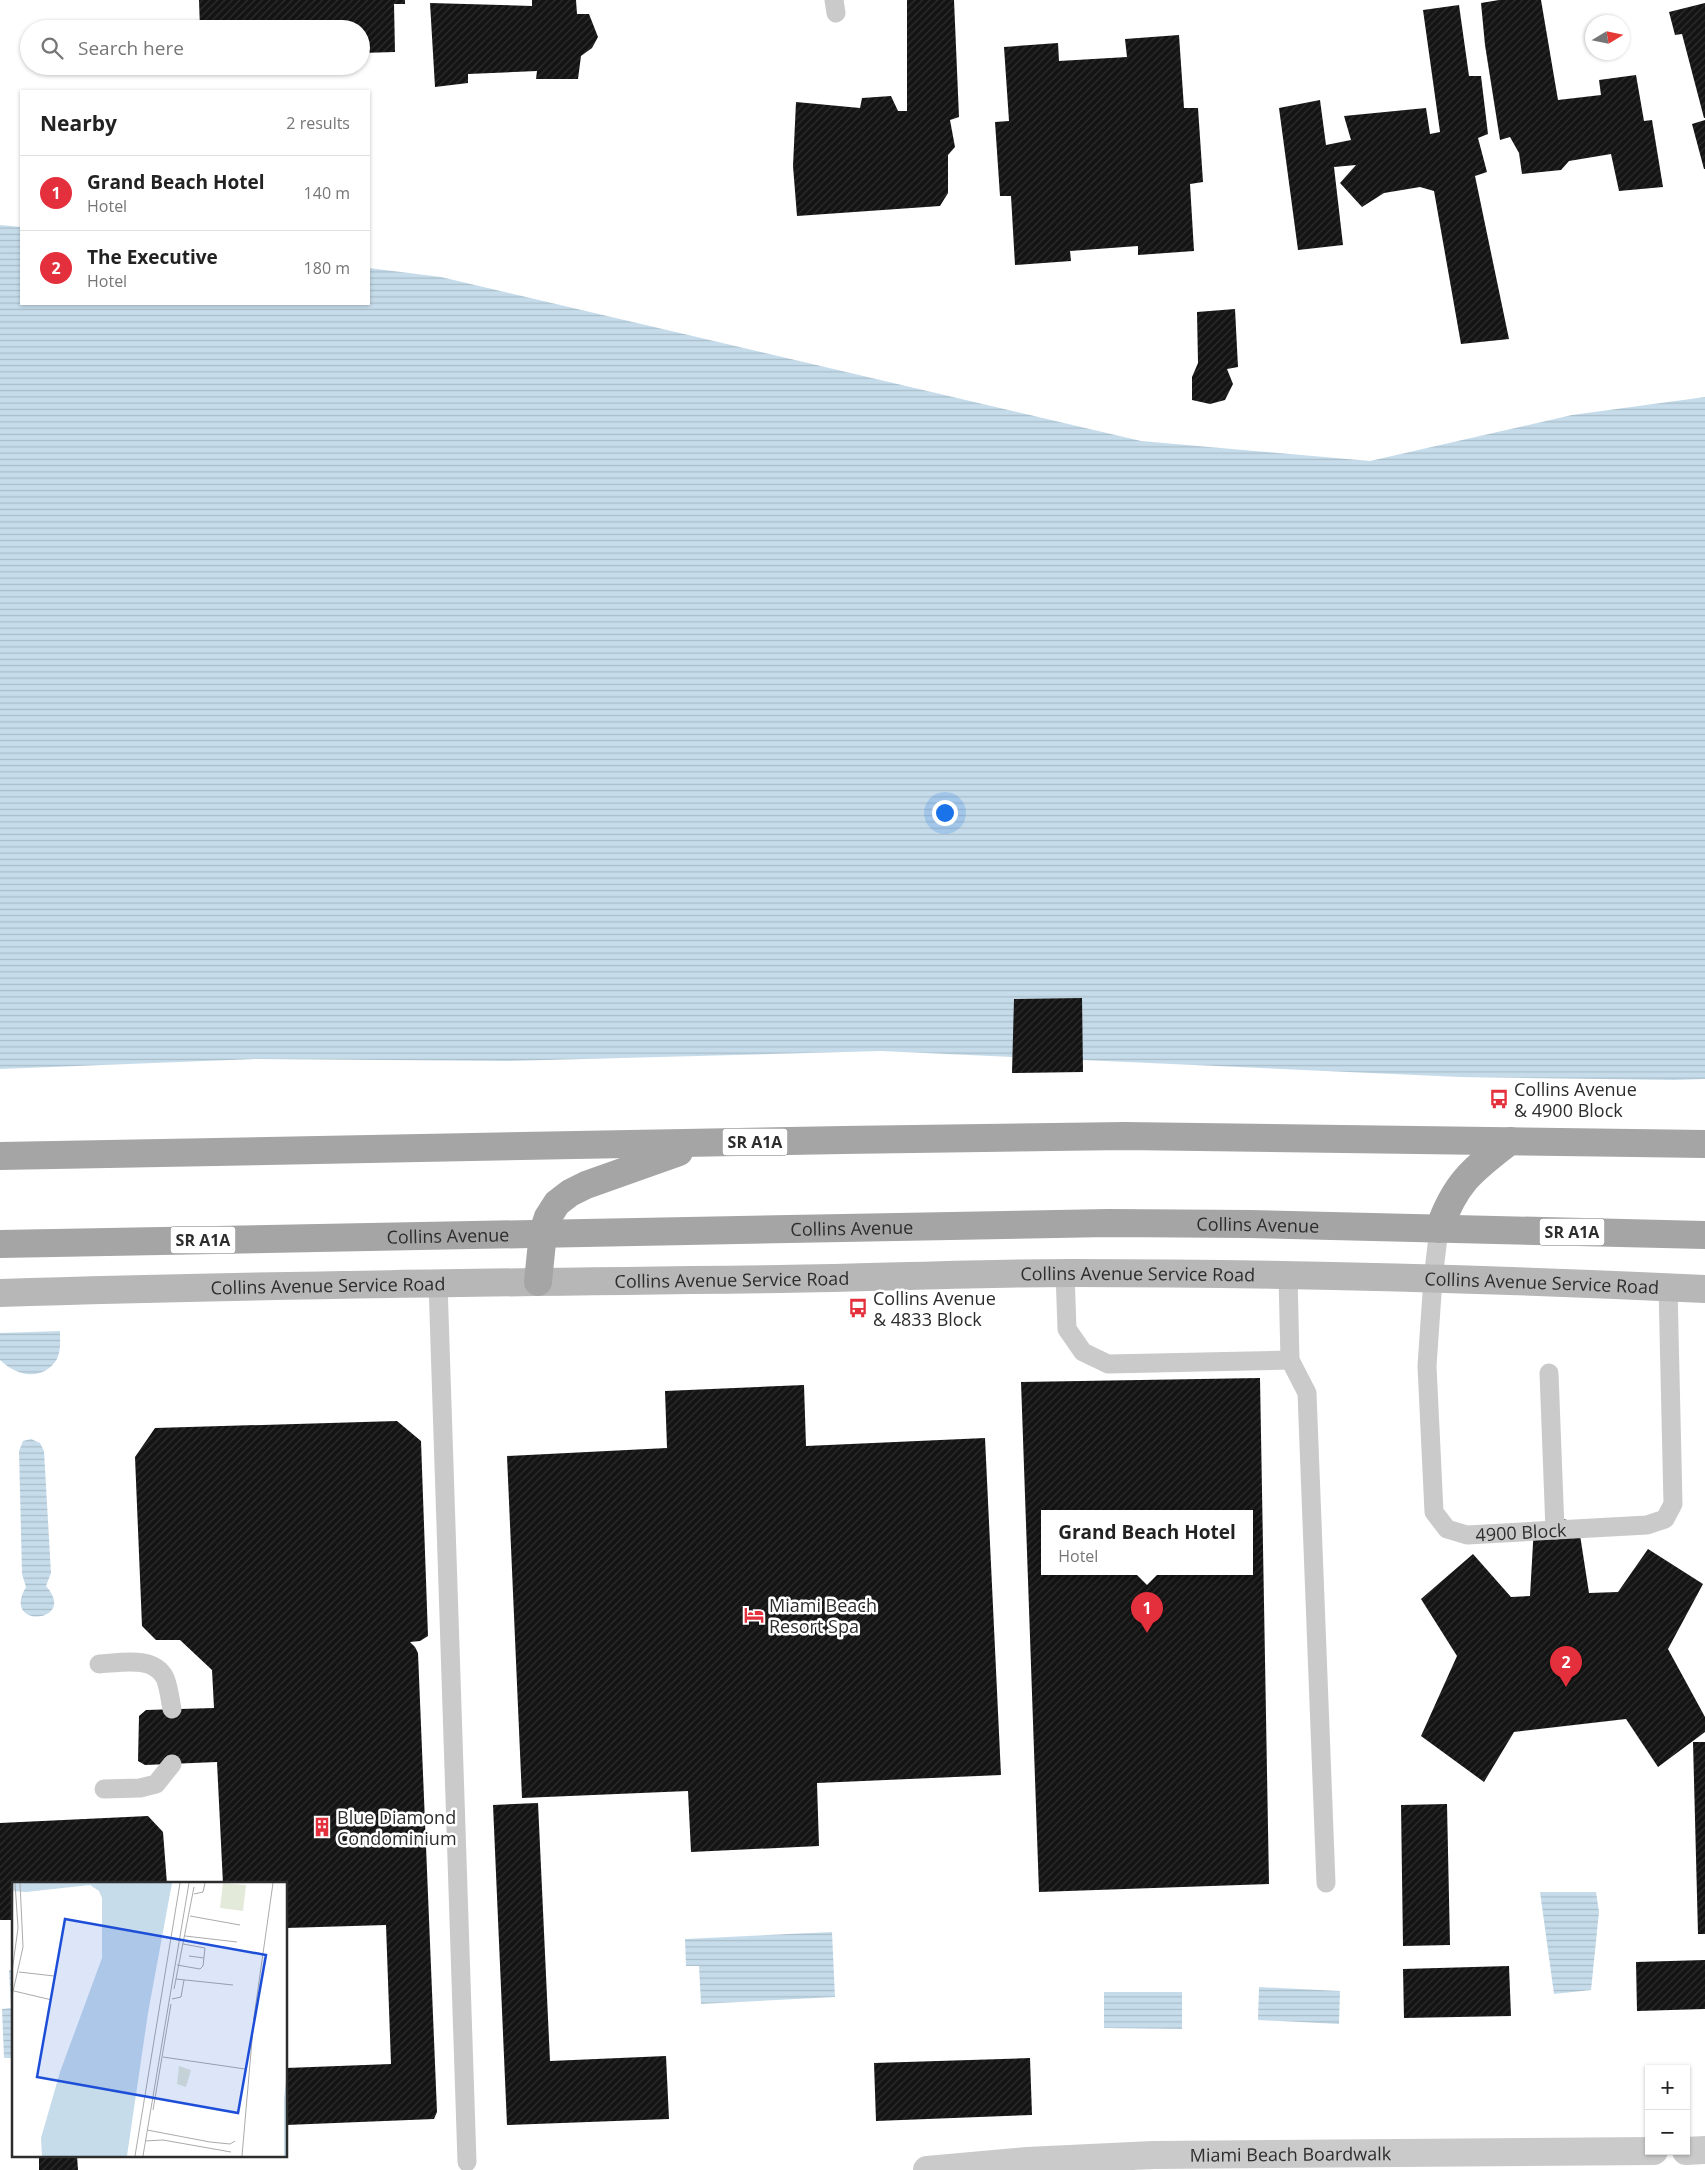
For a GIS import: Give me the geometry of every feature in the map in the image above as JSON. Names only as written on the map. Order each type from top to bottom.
[{"type":"main road","name":"SR A1A","points":[[0,1156],[1115,1136],[1705,1144]]},
{"type":"main road","points":[[1439,1229],[1456,1189],[1472,1170],[1510,1141]]},
{"type":"main road","points":[[538,1282],[543,1232],[548,1217],[557,1203],[570,1192],[701,1144]]},
{"type":"main road","name":"Collins Avenue","points":[[0,1244],[543,1232],[1109,1223],[1705,1235]]},
{"type":"street","name":"Collins Avenue Service Road","points":[[0,1293],[438,1282],[855,1278],[1065,1273],[1433,1279],[1705,1289]]},
{"type":"street","points":[[1690,2151],[1705,2150]]},
{"type":"street","name":"Miami Beach Boardwalk","points":[[927,2170],[1026,2161],[1152,2155],[1645,2151]]},
{"type":"lane","name":"4900 Block","points":[[1439,1229],[1426,1366],[1434,1512],[1447,1529],[1467,1534],[1555,1530],[1647,1525],[1665,1519],[1673,1504],[1668,1287]]},
{"type":"lane","points":[[1065,1273],[1067,1329],[1083,1352],[1108,1364],[1290,1360]]},
{"type":"lane","points":[[1288,1276],[1290,1360],[1307,1392],[1326,1883]]},
{"type":"lane","points":[[438,1282],[467,2162]]},
{"type":"lane","points":[[1550,1373],[1555,1530]]},
{"type":"lane","points":[[99,1664],[129,1662],[151,1664],[165,1677],[172,1709]]},
{"type":"lane","points":[[104,1789],[140,1788],[156,1784],[172,1764]]},
{"type":"water","points":[[0,225],[20,227],[20,305],[370,305],[370,268],[441,277],[1141,441],[1370,461],[1572,415],[1705,397],[1705,1079],[1460,1077],[881,1051],[507,1061],[257,1059],[0,1069]]},
{"type":"water","points":[[60,1331],[57,1359],[44,1371],[37,1374],[21,1373],[0,1360],[0,1333]]},
{"type":"water","points":[[31,1439],[40,1443],[44,1451],[51,1573],[46,1586],[54,1598],[53,1608],[47,1614],[39,1616],[30,1615],[23,1610],[21,1601],[26,1587],[22,1574],[19,1451],[23,1441]]},
{"type":"water","points":[[1540,1892],[1596,1892],[1599,1912],[1591,1990],[1554,1994]]},
{"type":"water","points":[[832,1932],[835,1997],[701,2004],[699,1966],[686,1966],[685,1939]]},
{"type":"water","points":[[9,1970],[12,1970],[12,2058],[4,2058],[2,2009],[11,2008]]},
{"type":"water","points":[[1259,1987],[1340,1991],[1339,2024],[1258,2020]]},
{"type":"water","points":[[1104,1992],[1182,1992],[1182,2029],[1104,2028]]},
{"type":"building","points":[[199,0],[405,0],[405,4],[394,4],[395,52],[370,53],[370,20],[200,20]]},
{"type":"building","points":[[532,0],[576,0],[577,14],[589,14],[598,37],[592,48],[581,56],[578,79],[536,79],[537,71],[468,74],[468,83],[435,87],[430,3],[532,6]]},
{"type":"building","points":[[907,0],[954,0],[959,117],[950,120],[955,147],[948,155],[948,193],[940,206],[797,216],[793,166],[796,102],[860,108],[862,98],[891,96],[898,111],[907,111]]},
{"type":"building","points":[[1499,0],[1541,0],[1558,100],[1601,95],[1599,80],[1636,75],[1644,121],[1652,120],[1663,187],[1619,191],[1611,154],[1569,161],[1561,170],[1522,174],[1519,153],[1510,137],[1500,140],[1485,45],[1481,3]]},
{"type":"building","points":[[1705,3],[1704,118],[1682,34],[1675,35],[1669,12]]},
{"type":"building","points":[[1459,5],[1469,76],[1481,76],[1488,134],[1478,138],[1487,172],[1475,176],[1509,339],[1461,344],[1434,191],[1420,187],[1384,193],[1362,207],[1340,183],[1356,165],[1334,167],[1343,245],[1298,250],[1279,108],[1320,100],[1326,145],[1351,140],[1344,116],[1426,108],[1430,134],[1440,132],[1423,10]]},
{"type":"building","points":[[1179,35],[1184,108],[1198,108],[1203,182],[1190,184],[1194,251],[1138,255],[1138,246],[1070,251],[1071,261],[1015,265],[1011,196],[1000,196],[995,122],[1009,121],[1004,47],[1058,43],[1059,61],[1127,57],[1125,39]]},
{"type":"building","points":[[1705,120],[1705,169],[1704,169],[1692,124]]},
{"type":"building","points":[[1235,309],[1238,367],[1227,369],[1233,384],[1225,400],[1210,404],[1192,400],[1192,377],[1198,363],[1197,312]]},
{"type":"building","points":[[1082,998],[1083,1072],[1012,1073],[1014,999]]},
{"type":"building","points":[[1260,1378],[1269,1884],[1039,1892],[1021,1382]]},
{"type":"building","name":"Miami Beach Resort Spa","points":[[804,1385],[806,1446],[985,1438],[1001,1775],[817,1783],[819,1846],[691,1852],[688,1791],[522,1798],[507,1456],[667,1448],[665,1391]]},
{"type":"building","points":[[397,1421],[421,1441],[428,1636],[420,1641],[410,1642],[418,1653],[437,2112],[434,2119],[288,2125],[288,2068],[391,2064],[386,1925],[288,1928],[288,1882],[223,1882],[217,1762],[145,1765],[138,1761],[139,1716],[146,1710],[214,1708],[212,1670],[180,1640],[156,1640],[142,1626],[135,1457],[155,1428]]},
{"type":"building","points":[[1562,1519],[1578,1522],[1589,1593],[1618,1592],[1648,1549],[1703,1584],[1668,1649],[1705,1717],[1705,1732],[1658,1767],[1626,1719],[1514,1732],[1484,1782],[1421,1736],[1457,1656],[1421,1599],[1473,1554],[1511,1597],[1530,1596],[1534,1526]]},
{"type":"building","points":[[1693,1742],[1705,1742],[1705,1934],[1698,1934]]},
{"type":"building","points":[[538,1803],[550,2061],[666,2056],[669,2119],[507,2125],[493,1805]]},
{"type":"building","points":[[1447,1804],[1450,1945],[1403,1946],[1401,1805]]},
{"type":"building","points":[[148,1816],[163,1832],[167,1882],[12,1882],[12,1920],[0,1920],[0,1823]]},
{"type":"building","points":[[1705,1960],[1705,2009],[1637,2011],[1636,1962]]},
{"type":"building","points":[[1509,1966],[1511,2016],[1404,2018],[1403,1969]]},
{"type":"building","points":[[1030,2058],[1032,2115],[876,2121],[874,2063]]},
{"type":"building","points":[[39,2158],[77,2158],[78,2170],[39,2170]]},
{"type":"place","name":"Collins Avenue & 4900 Block","points":[[1499,1099]]},
{"type":"place","name":"Collins Avenue & 4833 Block","points":[[858,1308]]},
{"type":"place","name":"Miami Beach Resort Spa","points":[[754,1615]]},
{"type":"place","name":"Grand Beach Hotel","points":[[1147,1633]]},
{"type":"place","name":"The Executive","points":[[1566,1687]]},
{"type":"place","name":"Blue Diamond Condominium","points":[[322,1827]]}]
